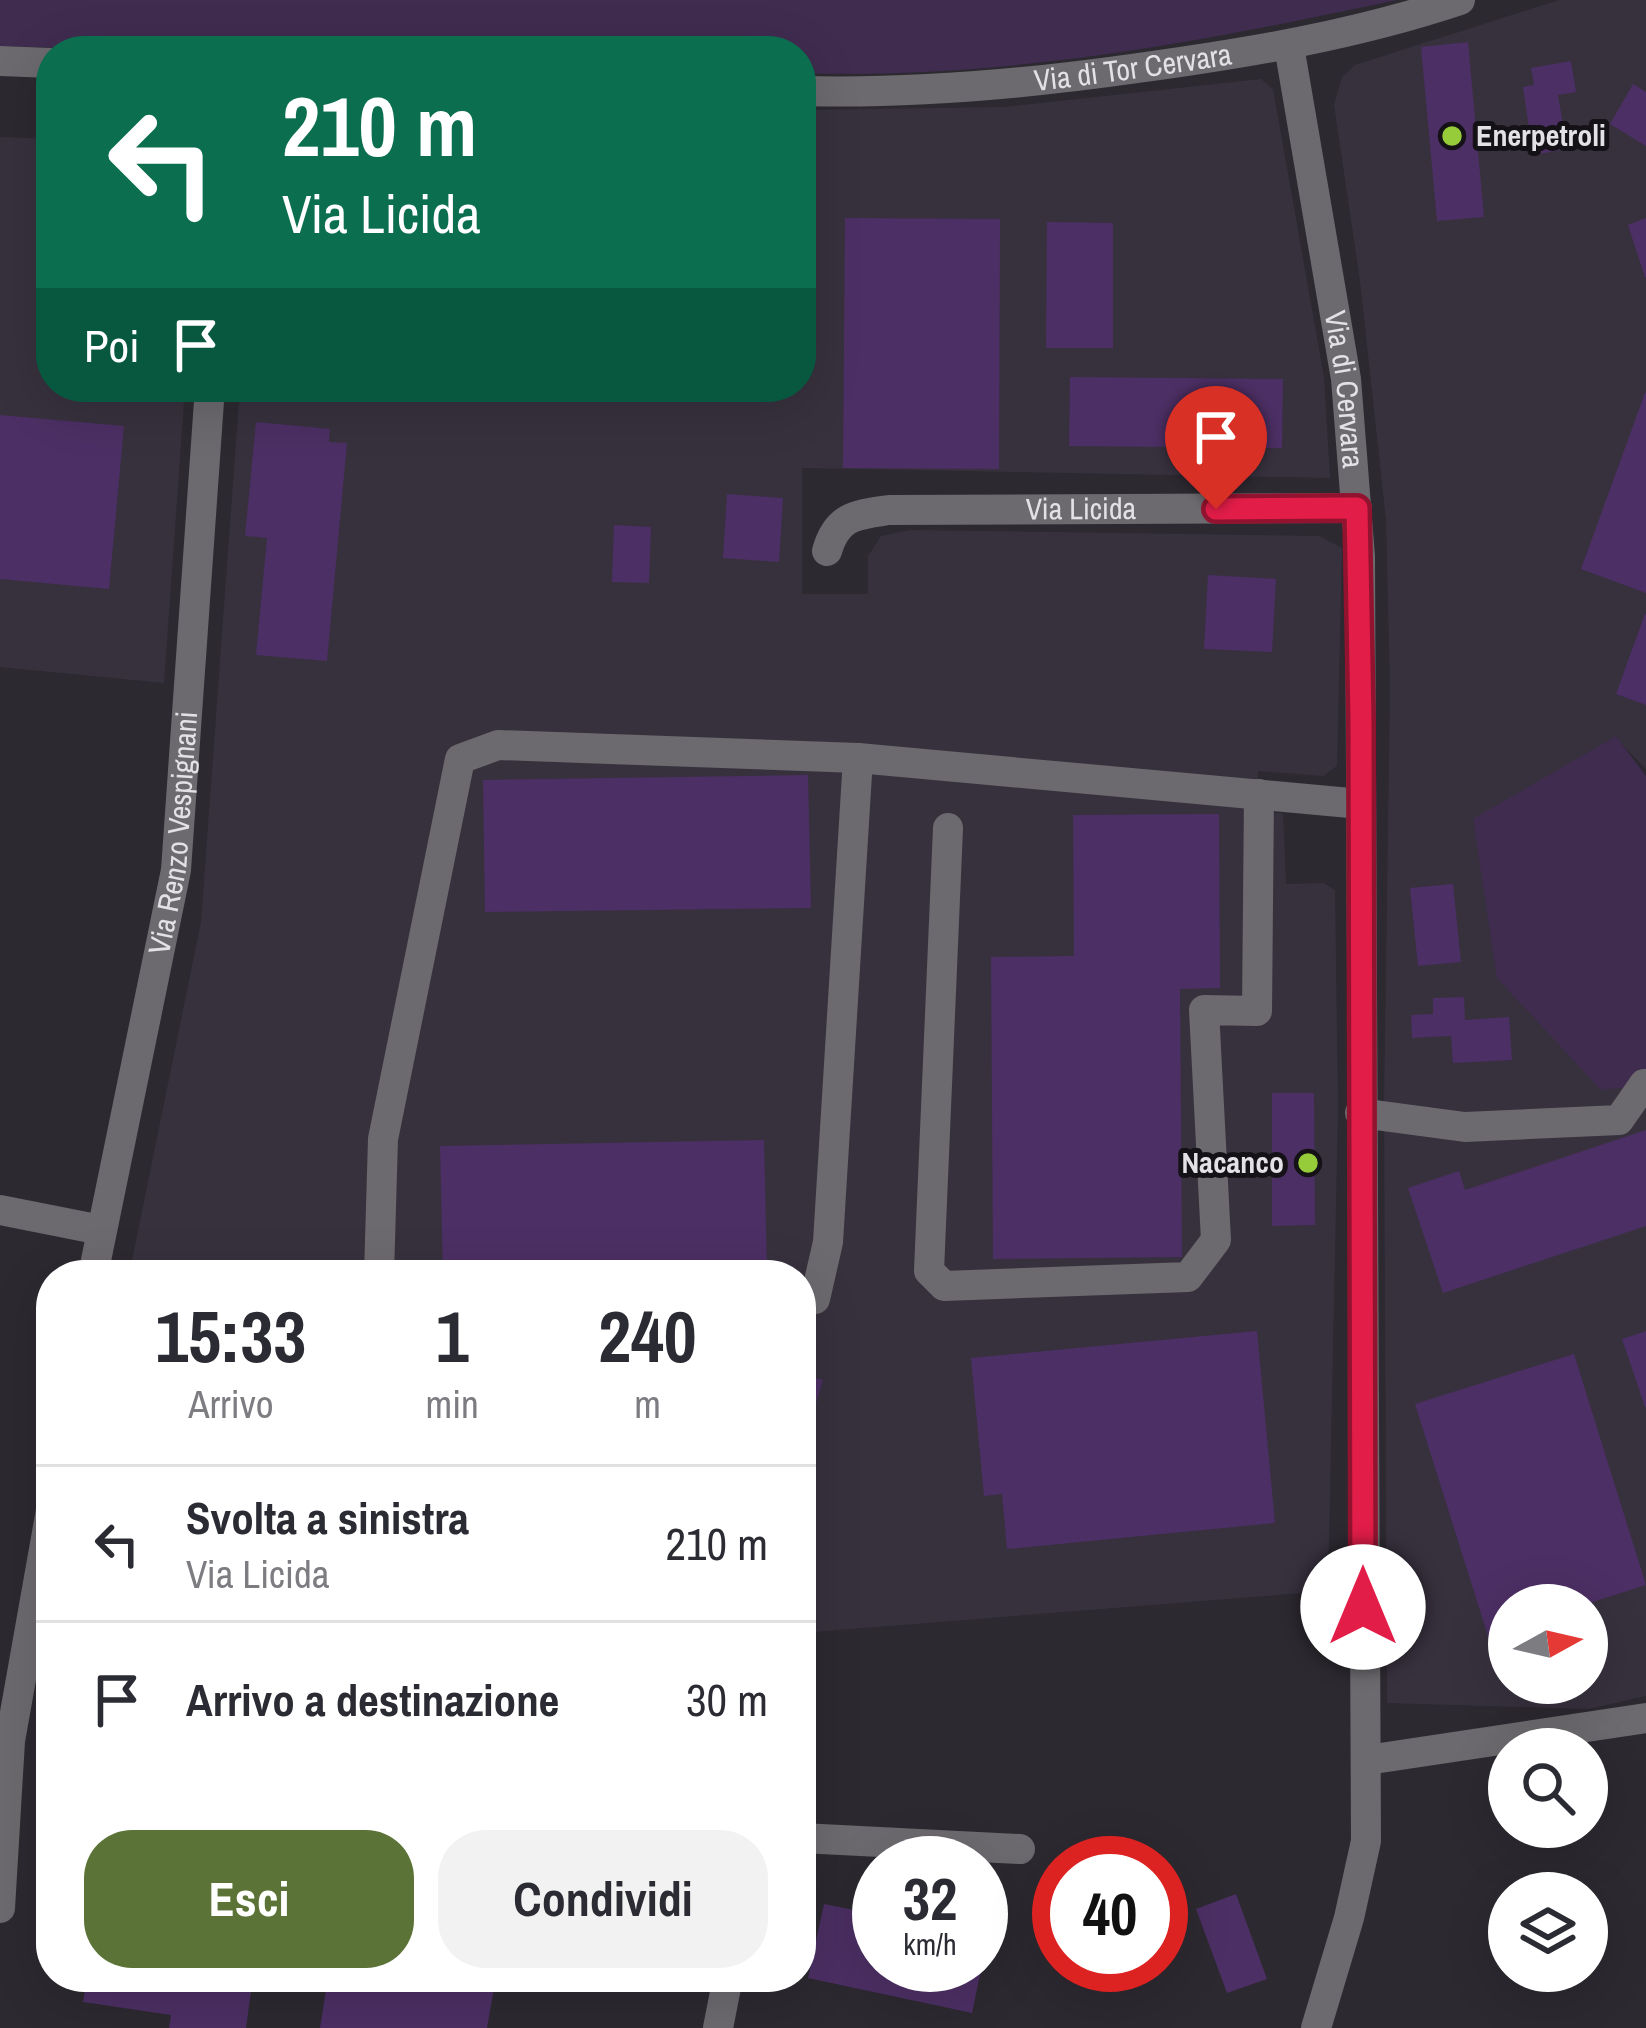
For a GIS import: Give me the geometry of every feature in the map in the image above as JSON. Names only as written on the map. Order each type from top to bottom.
[{"type":"street","name":"Via di Tor Cervara","points":[[816,91],[1012,85],[1289,46],[1460,0]]},
{"type":"street","name":"Via di Cervara","points":[[1289,46],[1346,379],[1357,508],[1366,1841],[1316,2028]]},
{"type":"street","points":[[0,61],[36,62]]},
{"type":"street","name":"Via Renzo Vespignani","points":[[95,1260],[176,870],[209,402]]},
{"type":"street","name":"Via Licida","points":[[827,551],[832,532],[841,524],[889,510],[1357,508]]},
{"type":"street","points":[[379,1260],[383,1139],[460,759],[498,745],[858,758],[1361,804]]},
{"type":"street","points":[[816,1295],[829,1242],[858,758]]},
{"type":"street","points":[[949,828],[929,1271],[944,1286],[1188,1277],[1216,1240],[1204,1010],[1257,1011],[1258,794]]},
{"type":"street","points":[[1360,1113],[1465,1127],[1618,1120],[1644,1084]]},
{"type":"street","points":[[0,1210],[100,1230]]},
{"type":"street","points":[[0,1908],[10,1741],[36,1595]]},
{"type":"street","points":[[1367,1760],[1646,1718]]},
{"type":"street","points":[[816,1839],[1020,1849]]},
{"type":"street","points":[[718,2028],[725,1992]]},
{"type":"shaded area","points":[[0,0],[1397,0],[1101,55],[876,74],[816,73],[816,36],[36,36],[36,47],[0,46]]},
{"type":"shaded area","points":[[1559,0],[1646,0],[1646,769],[1615,737],[1646,1085],[1646,1696],[1588,1709],[1387,1703],[1384,1105],[1390,688],[1386,520],[1360,281],[1334,105],[1342,77],[1355,65]]},
{"type":"shaded area","points":[[1261,79],[1273,89],[1324,377],[1330,478],[802,468],[802,594],[868,594],[868,556],[881,536],[910,530],[1319,536],[1342,548],[1337,766],[1323,776],[1258,771],[1259,812],[1283,813],[1286,884],[1324,883],[1335,890],[1338,1107],[1328,1591],[816,1632],[816,1260],[132,1260],[201,922],[239,402],[816,402],[816,110],[1005,107]]},
{"type":"shaded area","points":[[0,137],[36,138],[36,402],[184,402],[164,683],[0,667]]},
{"type":"shaded area","points":[[1616,736],[1646,776],[1646,1085],[1601,1090],[1497,978],[1473,819]]},
{"type":"building","points":[[1468,42],[1484,217],[1437,221],[1421,47]]},
{"type":"building","points":[[1571,61],[1576,92],[1558,95],[1567,149],[1533,155],[1523,87],[1534,85],[1531,68]]},
{"type":"building","points":[[1633,84],[1646,92],[1646,146],[1610,124]]},
{"type":"building","points":[[845,218],[1000,219],[999,469],[843,468]]},
{"type":"building","points":[[1646,218],[1646,277],[1645,277],[1628,225]]},
{"type":"building","points":[[1047,222],[1113,223],[1113,348],[1046,348]]},
{"type":"building","points":[[1070,377],[1283,379],[1282,448],[1069,446]]},
{"type":"building","points":[[1646,393],[1646,593],[1581,569]]},
{"type":"building","points":[[0,415],[124,426],[109,589],[0,579]]},
{"type":"building","points":[[256,422],[330,429],[329,442],[347,443],[327,661],[256,655],[267,538],[245,536]]},
{"type":"building","points":[[727,494],[783,498],[779,562],[723,558]]},
{"type":"building","points":[[614,525],[651,527],[649,583],[612,582]]},
{"type":"building","points":[[1208,575],[1276,579],[1272,652],[1204,649]]},
{"type":"building","points":[[1646,614],[1646,705],[1616,694]]},
{"type":"building","points":[[808,775],[811,908],[485,912],[483,780]]},
{"type":"building","points":[[1219,814],[1220,988],[1180,989],[1182,1257],[993,1259],[991,957],[1074,956],[1073,815]]},
{"type":"building","points":[[1453,884],[1461,962],[1418,966],[1410,888]]},
{"type":"building","points":[[1464,997],[1465,1020],[1509,1017],[1512,1060],[1453,1063],[1451,1036],[1412,1038],[1411,1015],[1433,1014],[1433,998]]},
{"type":"building","points":[[1272,1093],[1314,1093],[1315,1225],[1272,1226]]},
{"type":"building","points":[[1646,1130],[1646,1226],[1443,1293],[1408,1188],[1459,1171],[1465,1190]]},
{"type":"building","points":[[764,1140],[767,1260],[443,1260],[440,1146]]},
{"type":"building","points":[[1257,1331],[1275,1523],[1007,1549],[1002,1494],[984,1496],[971,1358]]},
{"type":"building","points":[[1646,1331],[1646,1407],[1645,1407],[1622,1339]]},
{"type":"building","points":[[1574,1354],[1646,1585],[1608,1597],[1608,1584],[1488,1584],[1488,1636],[1415,1404]]},
{"type":"building","points":[[1236,1894],[1267,1979],[1227,1993],[1196,1909]]},
{"type":"building","points":[[824,1904],[852,1910],[852,1987],[816,1980],[816,1941]]},
{"type":"building","points":[[85,1992],[251,1992],[246,2028],[169,2028],[171,2015],[83,2002]]},
{"type":"building","points":[[326,1992],[493,1992],[487,2028],[320,2028]]},
{"type":"building","points":[[874,1992],[976,1992],[972,2013]]},
{"type":"place","name":"Enerpetroli","points":[[1452,136]]},
{"type":"place","name":"Nacanco","points":[[1308,1163]]},
{"type":"route","points":[[1216,509],[1357,508],[1363,1607]]}]
